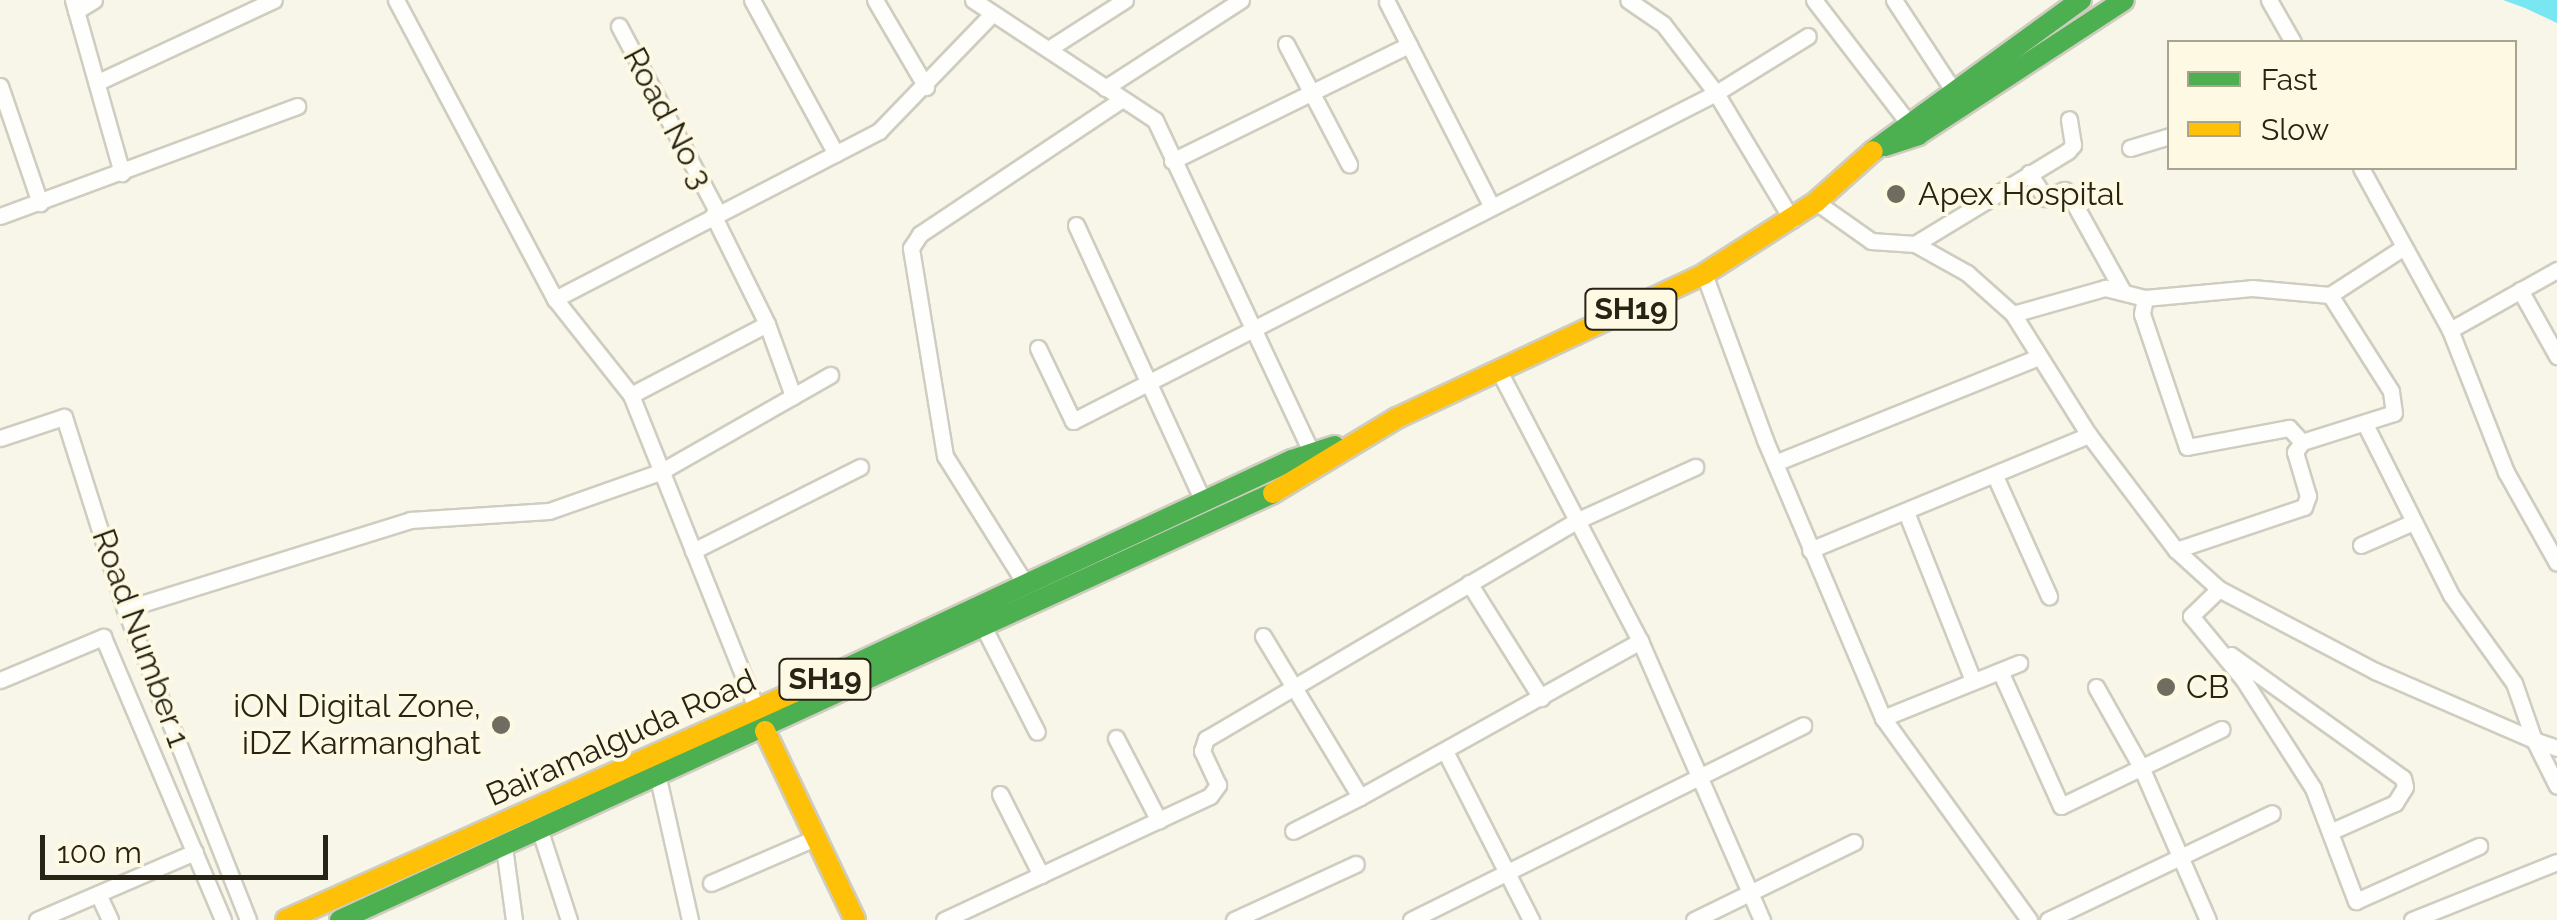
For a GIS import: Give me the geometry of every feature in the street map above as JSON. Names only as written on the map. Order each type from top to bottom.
[{"type":"main road","name":"Bairamalguda Road","points":[[286,920],[986,630],[1300,479],[1363,438],[1704,274],[1792,220],[1908,121],[2082,0]]},
{"type":"main road","name":"Bairamalguda Road","points":[[1880,148],[1918,136],[2124,0]]},
{"type":"main road","name":"Bairamalguda Road","points":[[340,920],[658,778],[1026,585],[1204,501],[1312,454],[1363,438]]},
{"type":"main road","points":[[761,721],[855,920]]},
{"type":"street","points":[[94,0],[74,6],[122,173]]},
{"type":"street","points":[[98,82],[274,0]]},
{"type":"street","points":[[396,0],[555,299],[631,395],[761,721]]},
{"type":"street","points":[[752,0],[836,154]]},
{"type":"street","points":[[875,0],[926,87]]},
{"type":"street","points":[[973,0],[991,15],[1050,48],[1120,100],[1156,120],[1312,454]]},
{"type":"street","points":[[1050,48],[1125,0]]},
{"type":"street","points":[[1106,88],[1241,0]]},
{"type":"street","points":[[1628,0],[1663,24],[1716,93],[1792,220]]},
{"type":"street","points":[[1814,0],[1908,121]]},
{"type":"street","points":[[1894,0],[1953,90]]},
{"type":"street","points":[[2269,0],[2293,40]]},
{"type":"street","points":[[1387,2],[1492,208]]},
{"type":"street","points":[[555,299],[879,131],[926,87],[991,15]]},
{"type":"street","name":"Road No 3","points":[[619,26],[715,213],[767,324],[793,396]]},
{"type":"street","points":[[1038,348],[1073,421],[1255,332],[1716,93],[1808,36]]},
{"type":"street","points":[[1286,44],[1349,164]]},
{"type":"street","points":[[1172,161],[1409,45]]},
{"type":"street","points":[[0,86],[40,203]]},
{"type":"street","points":[[1026,585],[945,456],[911,248],[920,234],[1120,100]]},
{"type":"street","points":[[0,216],[297,106]]},
{"type":"street","points":[[1915,244],[2073,145],[2069,119]]},
{"type":"street","points":[[2130,148],[2167,137]]},
{"type":"street","points":[[2363,170],[2450,330],[2506,472],[2557,564]]},
{"type":"street","points":[[2029,173],[2045,198],[2064,190],[2070,196],[2122,290]]},
{"type":"street","points":[[1816,202],[1871,241],[1915,244],[1966,273],[2013,314],[2089,435],[2176,550],[2219,589],[2376,671],[2557,748]]},
{"type":"street","points":[[1076,225],[1152,380],[1204,501]]},
{"type":"street","points":[[2013,314],[2105,288],[2145,298],[2252,288],[2330,295],[2404,247]]},
{"type":"street","points":[[2450,330],[2557,270]]},
{"type":"street","points":[[1704,274],[1774,463],[1883,718],[2029,920]]},
{"type":"street","points":[[2520,290],[2557,356]]},
{"type":"street","points":[[2176,550],[2304,507],[2308,496],[2295,452],[2302,442],[2388,419],[2396,404],[2330,295]]},
{"type":"street","points":[[2145,298],[2142,314],[2187,446],[2289,428],[2302,442]]},
{"type":"street","points":[[631,395],[767,324]]},
{"type":"street","points":[[1774,463],[2040,357]]},
{"type":"street","points":[[1500,372],[1640,641],[1762,920]]},
{"type":"street","points":[[126,609],[410,520],[550,511],[660,472],[830,375]]},
{"type":"street","name":"Road Number 1","points":[[0,438],[64,417],[126,609],[248,920]]},
{"type":"street","points":[[2366,426],[2411,523],[2451,595],[2514,683],[2534,740],[2557,786]]},
{"type":"street","points":[[1810,550],[2089,435]]},
{"type":"street","points":[[693,551],[860,467]]},
{"type":"street","points":[[944,920],[1159,821],[1215,791],[1216,776],[1202,743],[1576,520],[1696,467]]},
{"type":"street","points":[[1995,476],[2048,596]]},
{"type":"street","points":[[1906,512],[1973,680]]},
{"type":"street","points":[[2362,544],[2411,523]]},
{"type":"street","points":[[1470,583],[1541,698]]},
{"type":"street","points":[[2219,589],[2190,612],[2220,647],[2312,788],[2356,901],[2479,846]]},
{"type":"street","points":[[986,630],[1037,732]]},
{"type":"street","points":[[1263,636],[1360,798]]},
{"type":"street","points":[[0,680],[104,638],[222,920]]},
{"type":"street","points":[[1294,831],[1640,641]]},
{"type":"street","points":[[2220,647],[2402,778],[2405,786],[2395,803],[2330,832]]},
{"type":"street","points":[[1883,718],[2019,663]]},
{"type":"street","points":[[2000,671],[2061,806],[2222,728]]},
{"type":"street","points":[[2096,687],[2141,767],[2208,920]]},
{"type":"street","points":[[1411,920],[1699,772],[1803,725]]},
{"type":"street","points":[[1116,738],[1159,821]]},
{"type":"street","points":[[1445,751],[1531,920]]},
{"type":"street","points":[[658,778],[690,920]]},
{"type":"street","points":[[1000,794],[1040,876]]},
{"type":"street","points":[[2048,920],[2272,813]]},
{"type":"street","points":[[540,831],[569,920]]},
{"type":"street","points":[[711,883],[815,838]]},
{"type":"street","points":[[1694,920],[1750,889],[1854,842]]},
{"type":"street","points":[[504,847],[514,920]]},
{"type":"street","points":[[37,920],[77,912],[98,894],[195,852]]},
{"type":"street","points":[[2412,920],[2557,862]]},
{"type":"street","points":[[1234,920],[1356,864]]},
{"type":"street","points":[[98,894],[110,920]]},
{"type":"water","points":[[2503,0],[2557,0],[2557,23],[2525,8]]},
{"type":"traffic: fast","points":[[1873,151],[2081,0]]},
{"type":"traffic: fast","points":[[1885,146],[1918,135],[2124,0]]},
{"type":"traffic: fast","points":[[806,687],[1292,460],[1335,446]]},
{"type":"traffic: fast","points":[[340,920],[1273,493]]},
{"type":"traffic: slow","points":[[1273,493],[1397,418],[1704,274],[1816,202],[1873,151]]},
{"type":"traffic: slow","points":[[286,920],[806,687]]},
{"type":"traffic: slow","points":[[765,731],[855,920]]},
{"type":"place","name":"Apex Hospital","points":[[1896,194]]},
{"type":"place","name":"CB","points":[[2166,687]]},
{"type":"place","name":"iON Digital Zone, iDZ Karmanghat","points":[[501,725]]}]
